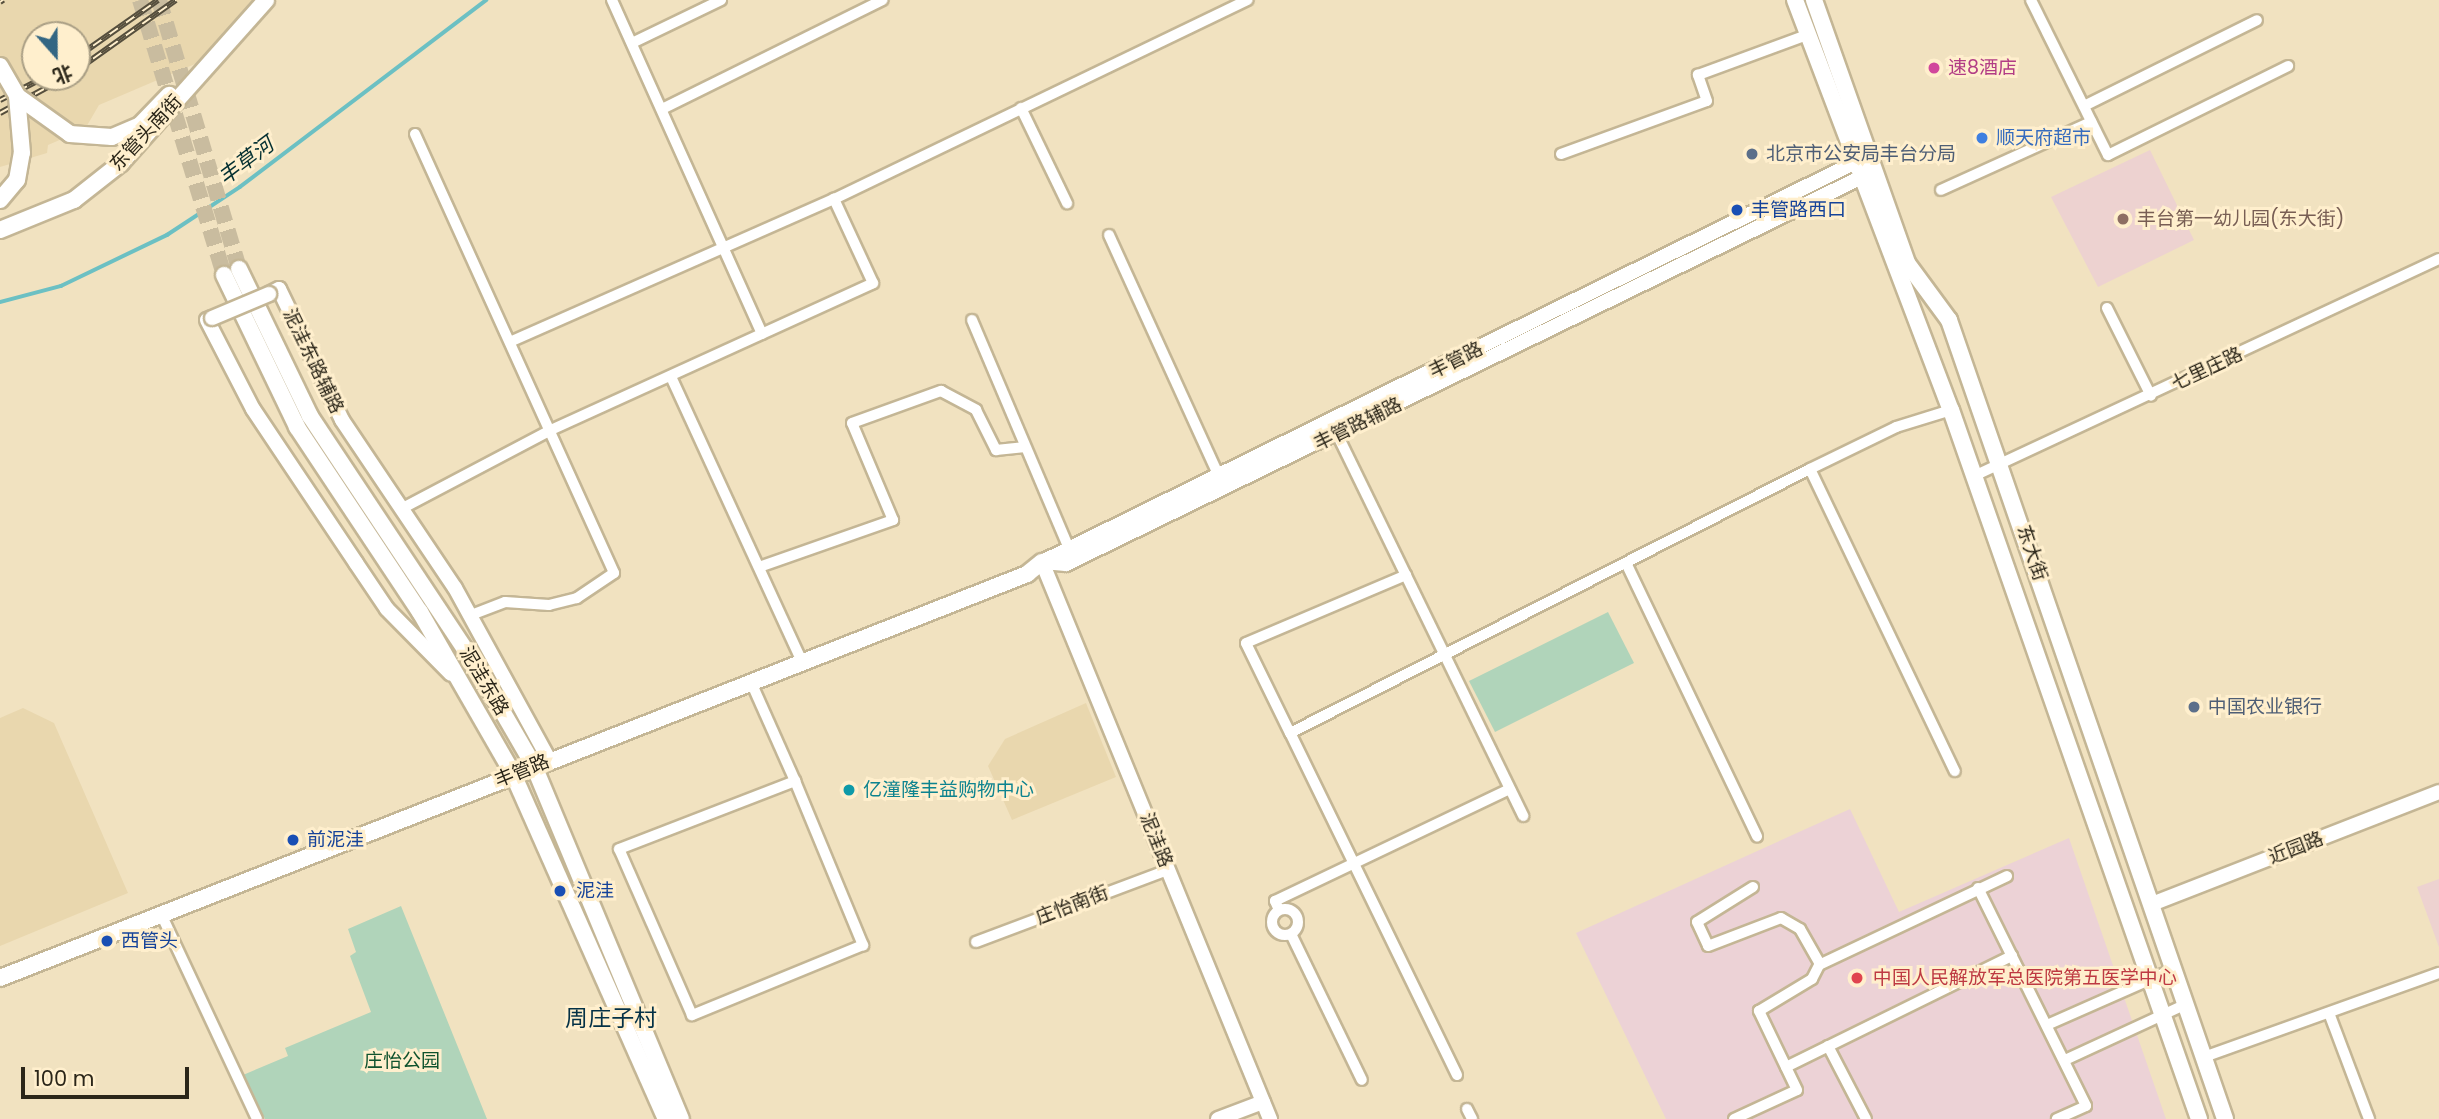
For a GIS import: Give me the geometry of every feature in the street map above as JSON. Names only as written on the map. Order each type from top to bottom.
[{"type":"main road","name":"东管头南街","points":[[0,230],[52,211],[96,185],[266,0]]},
{"type":"main road","name":"东大街","points":[[1795,0],[1807,36],[1861,166],[1907,263],[1944,314],[2002,466],[2225,1119]]},
{"type":"main road","name":"东大街","points":[[1814,0],[1861,166],[1919,333],[1951,410],[2199,1119]]},
{"type":"main road","points":[[17,96],[70,134],[112,137],[140,125],[212,59]]},
{"type":"main road","points":[[0,66],[17,96],[22,153],[17,180],[0,200]]},
{"type":"main road","name":"泥洼东路","points":[[666,1119],[512,771],[452,674],[419,612],[297,427],[231,272],[310,416],[540,760],[681,1119]]},
{"type":"main road","points":[[1919,333],[1926,316],[1944,314]]},
{"type":"main road","name":"丰管路","points":[[0,969],[1042,562]]},
{"type":"main road","name":"丰管路","points":[[540,760],[751,682],[800,658]]},
{"type":"main road","name":"丰管路","points":[[0,978],[512,771]]},
{"type":"street","points":[[612,0],[726,248],[762,334]]},
{"type":"street","points":[[632,43],[722,0]]},
{"type":"street","points":[[662,109],[883,0]]},
{"type":"street","points":[[512,341],[834,199],[1248,0]]},
{"type":"street","points":[[2031,0],[2108,155],[2288,66]]},
{"type":"street","points":[[2084,106],[2257,20]]},
{"type":"street","points":[[1561,154],[1707,101],[1698,75],[1807,36]]},
{"type":"street","points":[[1021,108],[1067,203]]},
{"type":"street","points":[[1941,190],[2091,122]]},
{"type":"street","points":[[415,134],[512,341],[614,573],[577,598],[549,606],[505,602],[476,613]]},
{"type":"street","name":"丰管路辅路","points":[[1042,562],[1066,565],[1195,504],[1641,288],[1861,166]]},
{"type":"street","name":"丰管路","points":[[1042,562],[1601,288],[1861,166]]},
{"type":"street","points":[[401,509],[551,430],[672,379],[873,282],[834,199]]},
{"type":"street","points":[[1109,235],[1216,477],[1195,504]]},
{"type":"street","name":"七里庄路","points":[[1973,476],[2002,466],[2439,259]]},
{"type":"street","points":[[1601,288],[1641,288]]},
{"type":"street","name":"泥洼东路辅路","points":[[452,674],[387,609],[253,409],[207,320],[279,289],[317,375],[463,603],[540,760]]},
{"type":"street","points":[[2107,309],[2151,396]]},
{"type":"street","points":[[972,320],[1023,447],[1069,549]]},
{"type":"street","points":[[672,379],[762,566],[800,658]]},
{"type":"street","points":[[762,566],[893,520],[852,423],[941,391],[976,410],[996,450],[1023,447]]},
{"type":"street","points":[[1290,733],[1627,565],[1810,469],[1896,427],[1951,410]]},
{"type":"street","points":[[1336,434],[1523,816]]},
{"type":"street","points":[[1810,469],[1955,771]]},
{"type":"street","name":"泥洼路","points":[[1042,562],[1270,1119]]},
{"type":"street","points":[[1627,565],[1757,836]]},
{"type":"street","points":[[1406,575],[1246,643],[1457,1075]]},
{"type":"street","points":[[751,682],[795,781],[863,945],[692,1015],[619,849],[795,781]]},
{"type":"street","points":[[1362,1080],[1291,934],[1273,928],[1279,910],[1275,901],[1510,789]]},
{"type":"street","name":"近园路","points":[[2152,904],[2439,792]]},
{"type":"street","name":"庄怡南街","points":[[976,942],[1168,870]]},
{"type":"street","points":[[1734,1119],[1797,1090],[1759,1011],[1812,979],[1820,964],[2007,876]]},
{"type":"street","points":[[1753,887],[1698,922],[1708,946],[1781,918],[1800,929],[1820,964]]},
{"type":"street","points":[[1978,888],[2086,1106],[2057,1119]]},
{"type":"street","points":[[1279,910],[1289,909],[1298,917],[1291,934]]},
{"type":"street","points":[[161,914],[257,1119]]},
{"type":"street","points":[[1786,1067],[2012,956]]},
{"type":"street","points":[[2048,1025],[2174,969]]},
{"type":"street","points":[[2204,1057],[2439,973]]},
{"type":"street","points":[[2065,1060],[2186,1004]]},
{"type":"street","points":[[2329,1013],[2369,1119]]},
{"type":"street","points":[[1828,1046],[1867,1119]]},
{"type":"street","points":[[1218,1119],[1263,1102]]},
{"type":"shaded area","points":[[0,0],[257,0],[195,64],[99,105],[85,129],[48,145],[47,153],[0,167]]},
{"type":"shaded area","name":"丰台第一幼儿园(东大街)","points":[[2150,150],[2194,240],[2098,287],[2051,197]]},
{"type":"shaded area","points":[[1086,703],[1116,777],[1012,820],[988,766],[1005,739]]},
{"type":"shaded area","points":[[23,708],[54,723],[128,893],[0,946],[0,718]]},
{"type":"shaded area","name":"中国人民解放军总医院第五医学中心","points":[[1850,809],[1899,912],[2069,838],[2166,1119],[1666,1119],[1576,933]]},
{"type":"shaded area","points":[[2439,879],[2439,947],[2417,887]]},
{"type":"green space","points":[[1608,612],[1634,663],[1495,732],[1469,681]]},
{"type":"green space","name":"庄怡公园","points":[[401,906],[487,1119],[265,1119],[243,1075],[288,1056],[285,1048],[371,1012],[350,956],[356,952],[348,929]]},
{"type":"waterway","name":"丰草河","points":[[0,302],[61,286],[167,235],[240,187],[486,0]]},
{"type":"tunnel","points":[[140,0],[224,275]]},
{"type":"tunnel","points":[[159,0],[239,269]]},
{"type":"railway","points":[[91,47],[158,0]]},
{"type":"railway","points":[[91,60],[176,0]]},
{"type":"railway","points":[[0,100],[21,89]]},
{"type":"railway","points":[[0,113],[40,91]]},
{"type":"place","name":"速8酒店","points":[[1934,68]]},
{"type":"place","name":"顺天府超市","points":[[1982,138]]},
{"type":"place","name":"北京市公安局丰台分局","points":[[1752,154]]},
{"type":"place","name":"丰管路西口","points":[[1737,210]]},
{"type":"place","name":"丰台第一幼儿园(东大街)","points":[[2123,219]]},
{"type":"place","name":"中国农业银行","points":[[2194,707]]},
{"type":"place","name":"亿潼隆丰益购物中心","points":[[849,790]]},
{"type":"place","name":"前泥洼","points":[[293,840]]},
{"type":"place","name":"泥洼","points":[[560,891]]},
{"type":"place","name":"西管头","points":[[107,941]]},
{"type":"place","name":"中国人民解放军总医院第五医学中心","points":[[1857,978]]},
{"type":"district","name":"周庄子村","points":[[611,1018]]}]
